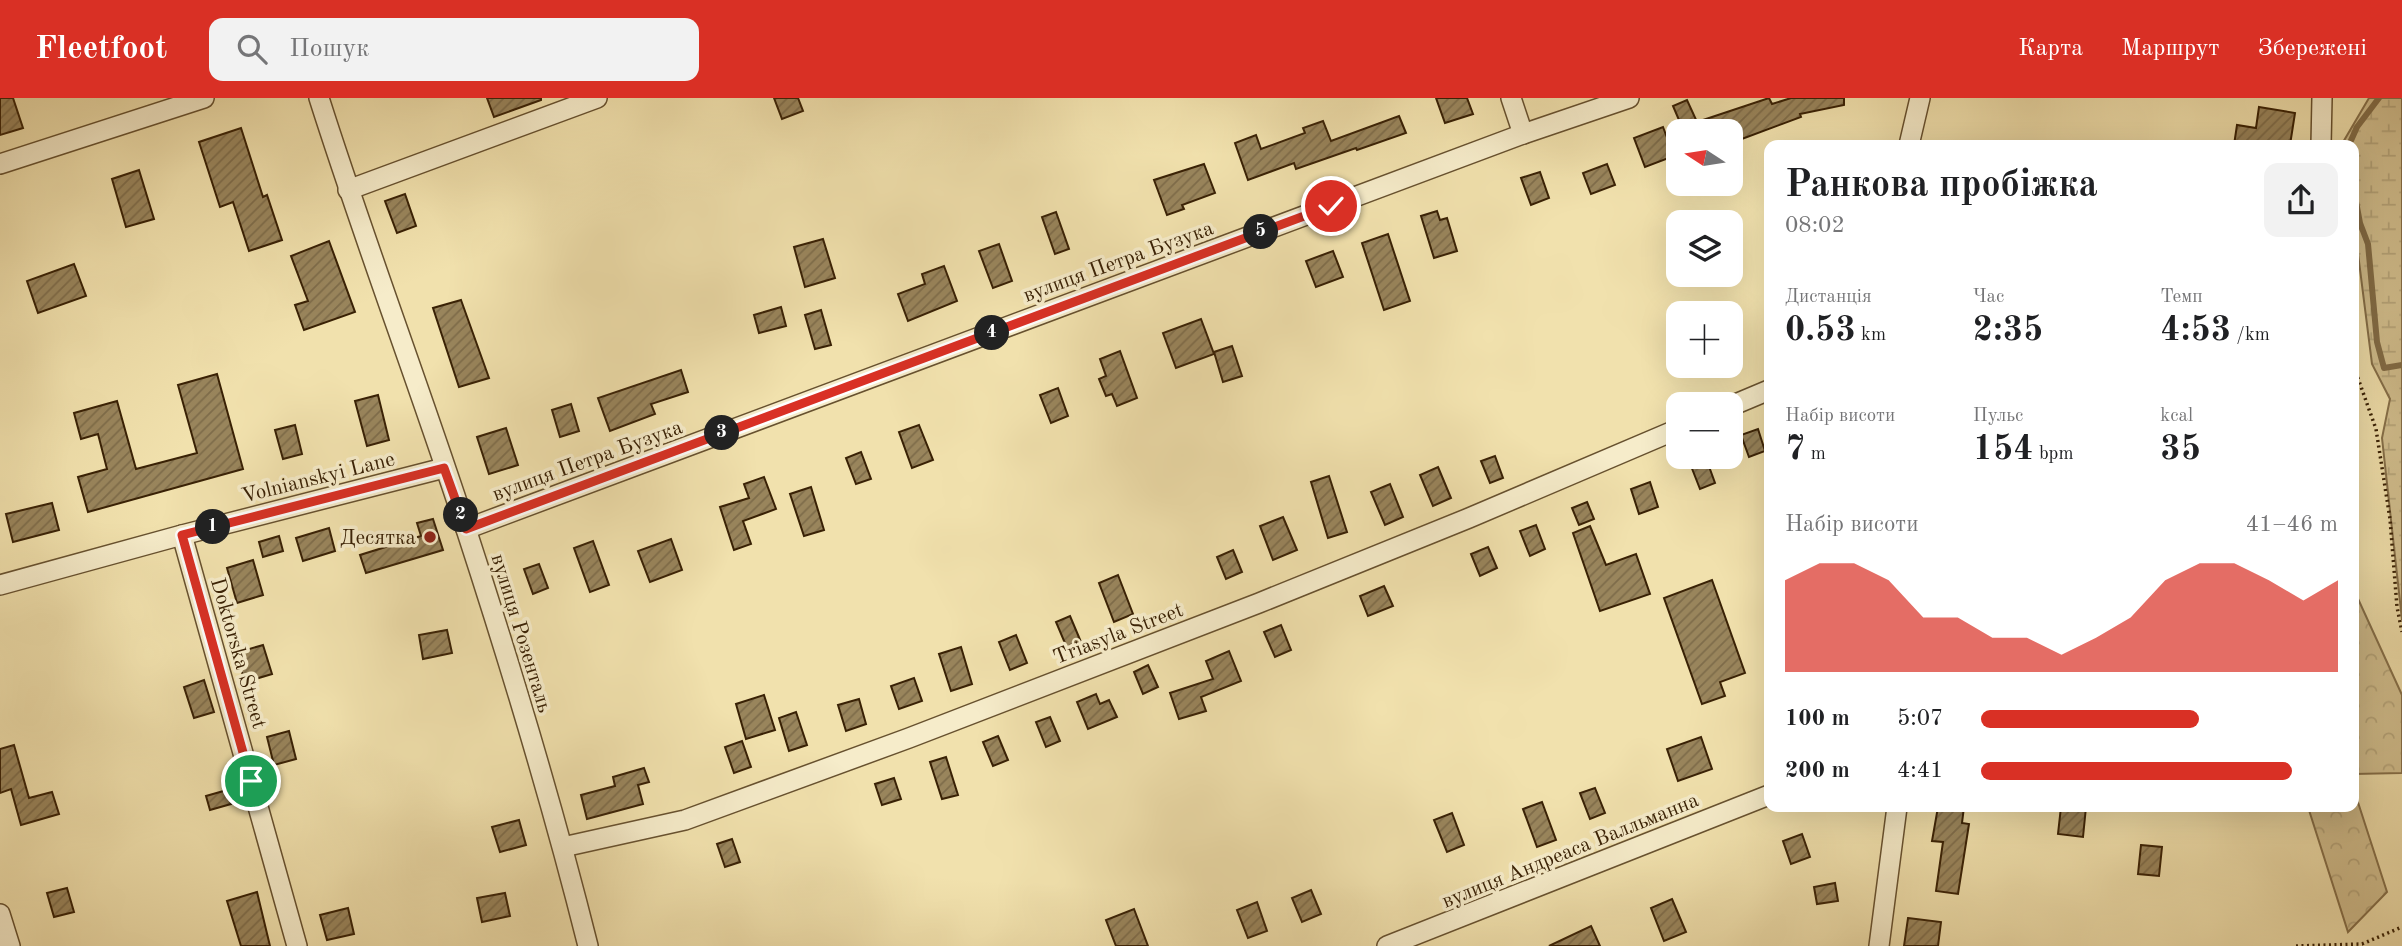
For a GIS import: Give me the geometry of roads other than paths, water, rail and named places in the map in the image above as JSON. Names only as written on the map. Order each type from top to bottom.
[{"type":"street","points":[[0,164],[204,98]]},
{"type":"street","name":"вулиця Розенталь","points":[[319,98],[348,190],[466,529],[563,847],[588,946]]},
{"type":"street","points":[[348,190],[597,98]]},
{"type":"street","points":[[1511,98],[1523,134]]},
{"type":"street","name":"вулиця Петра Бузука","points":[[466,529],[1523,134],[1629,98]]},
{"type":"street","points":[[1910,140],[1920,98]]},
{"type":"street","points":[[2321,140],[2322,98]]},
{"type":"street","points":[[1743,401],[1764,392]]},
{"type":"street","name":"Triasyla Street","points":[[563,847],[685,820],[909,738],[1272,598],[1666,434]]},
{"type":"street","name":"Volnianskyi Lane","points":[[0,584],[444,468]]},
{"type":"street","name":"Doktorska Street","points":[[182,535],[297,946]]},
{"type":"street","name":"вулиця Андреаса Валльманна","points":[[1387,946],[1764,797]]},
{"type":"street","points":[[1879,946],[1896,812]]},
{"type":"street","points":[[0,914],[10,946]]},
{"type":"waterway","points":[[2351,140],[2357,127],[2379,98]]},
{"type":"waterway","points":[[2359,218],[2368,244],[2377,342],[2384,368],[2402,365]]},
{"type":"place","name":"Десятка","points":[[430,537]]}]
